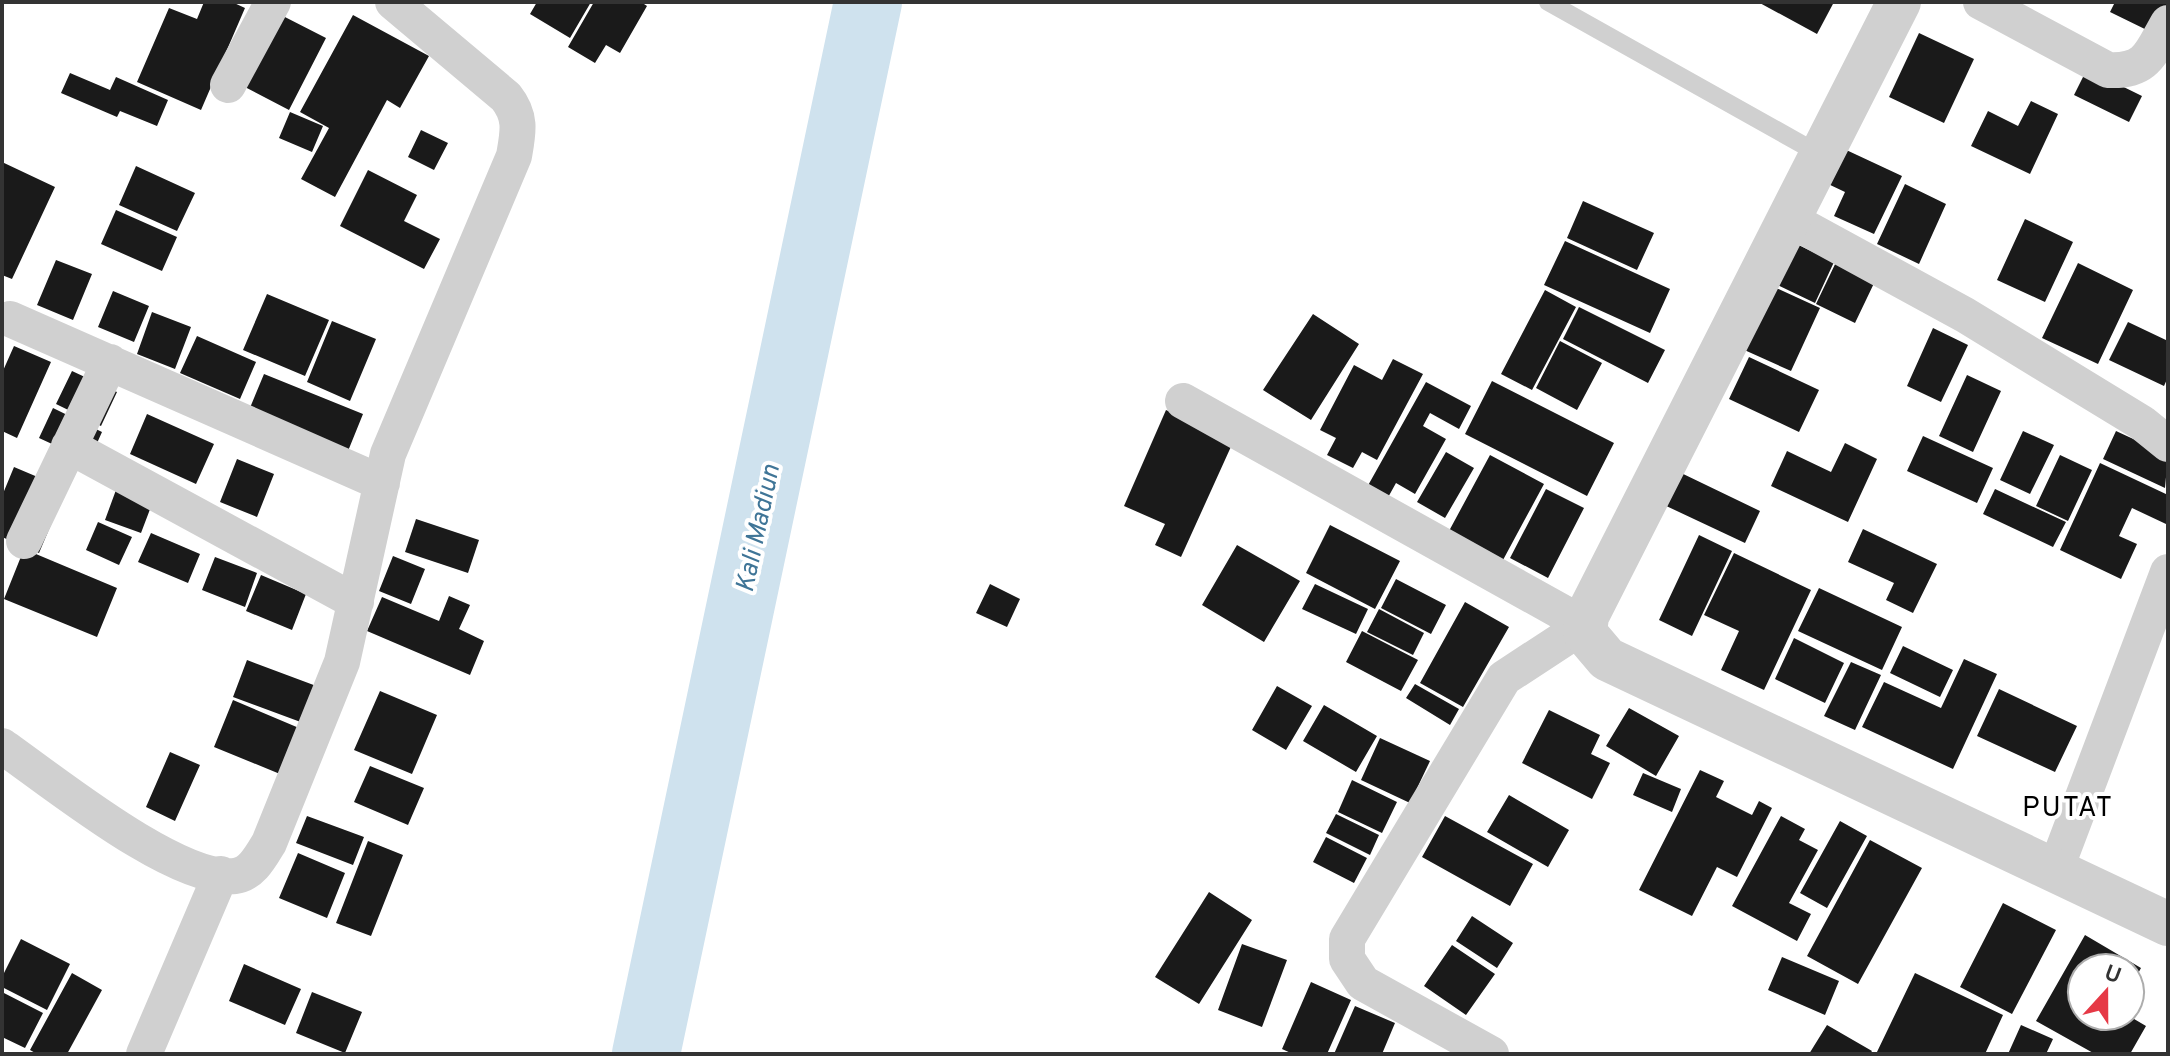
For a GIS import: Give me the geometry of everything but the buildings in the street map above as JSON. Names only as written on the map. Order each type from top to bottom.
[{"type":"street","points":[[228,85],[273,2]]},
{"type":"street","points":[[2,746],[143,844],[221,874],[235,876],[251,868],[269,843],[342,662],[388,454],[514,156],[519,126],[515,109],[506,97],[393,2]]},
{"type":"street","points":[[1491,1054],[1363,983],[1347,959],[1347,939],[1504,678],[1585,625],[1899,2]]},
{"type":"street","points":[[1981,2],[2108,70],[2127,71],[2148,60],[2168,23]]},
{"type":"street","points":[[1791,220],[1965,315],[2142,423],[2168,444]]},
{"type":"street","points":[[10,319],[382,483]]},
{"type":"street","points":[[24,541],[110,362]]},
{"type":"street","points":[[1183,401],[1585,625],[1588,638],[1607,659],[2168,924]]},
{"type":"street","points":[[69,446],[356,602]]},
{"type":"street","points":[[2055,871],[2168,572]]},
{"type":"street","points":[[144,1054],[221,874]]},
{"type":"lane","points":[[1548,2],[1823,156]]},
{"type":"waterway","name":"Kali Madiun","points":[[646,1054],[868,2]]},
{"type":"district","name":"PUTAT","points":[[2068,806]]}]
